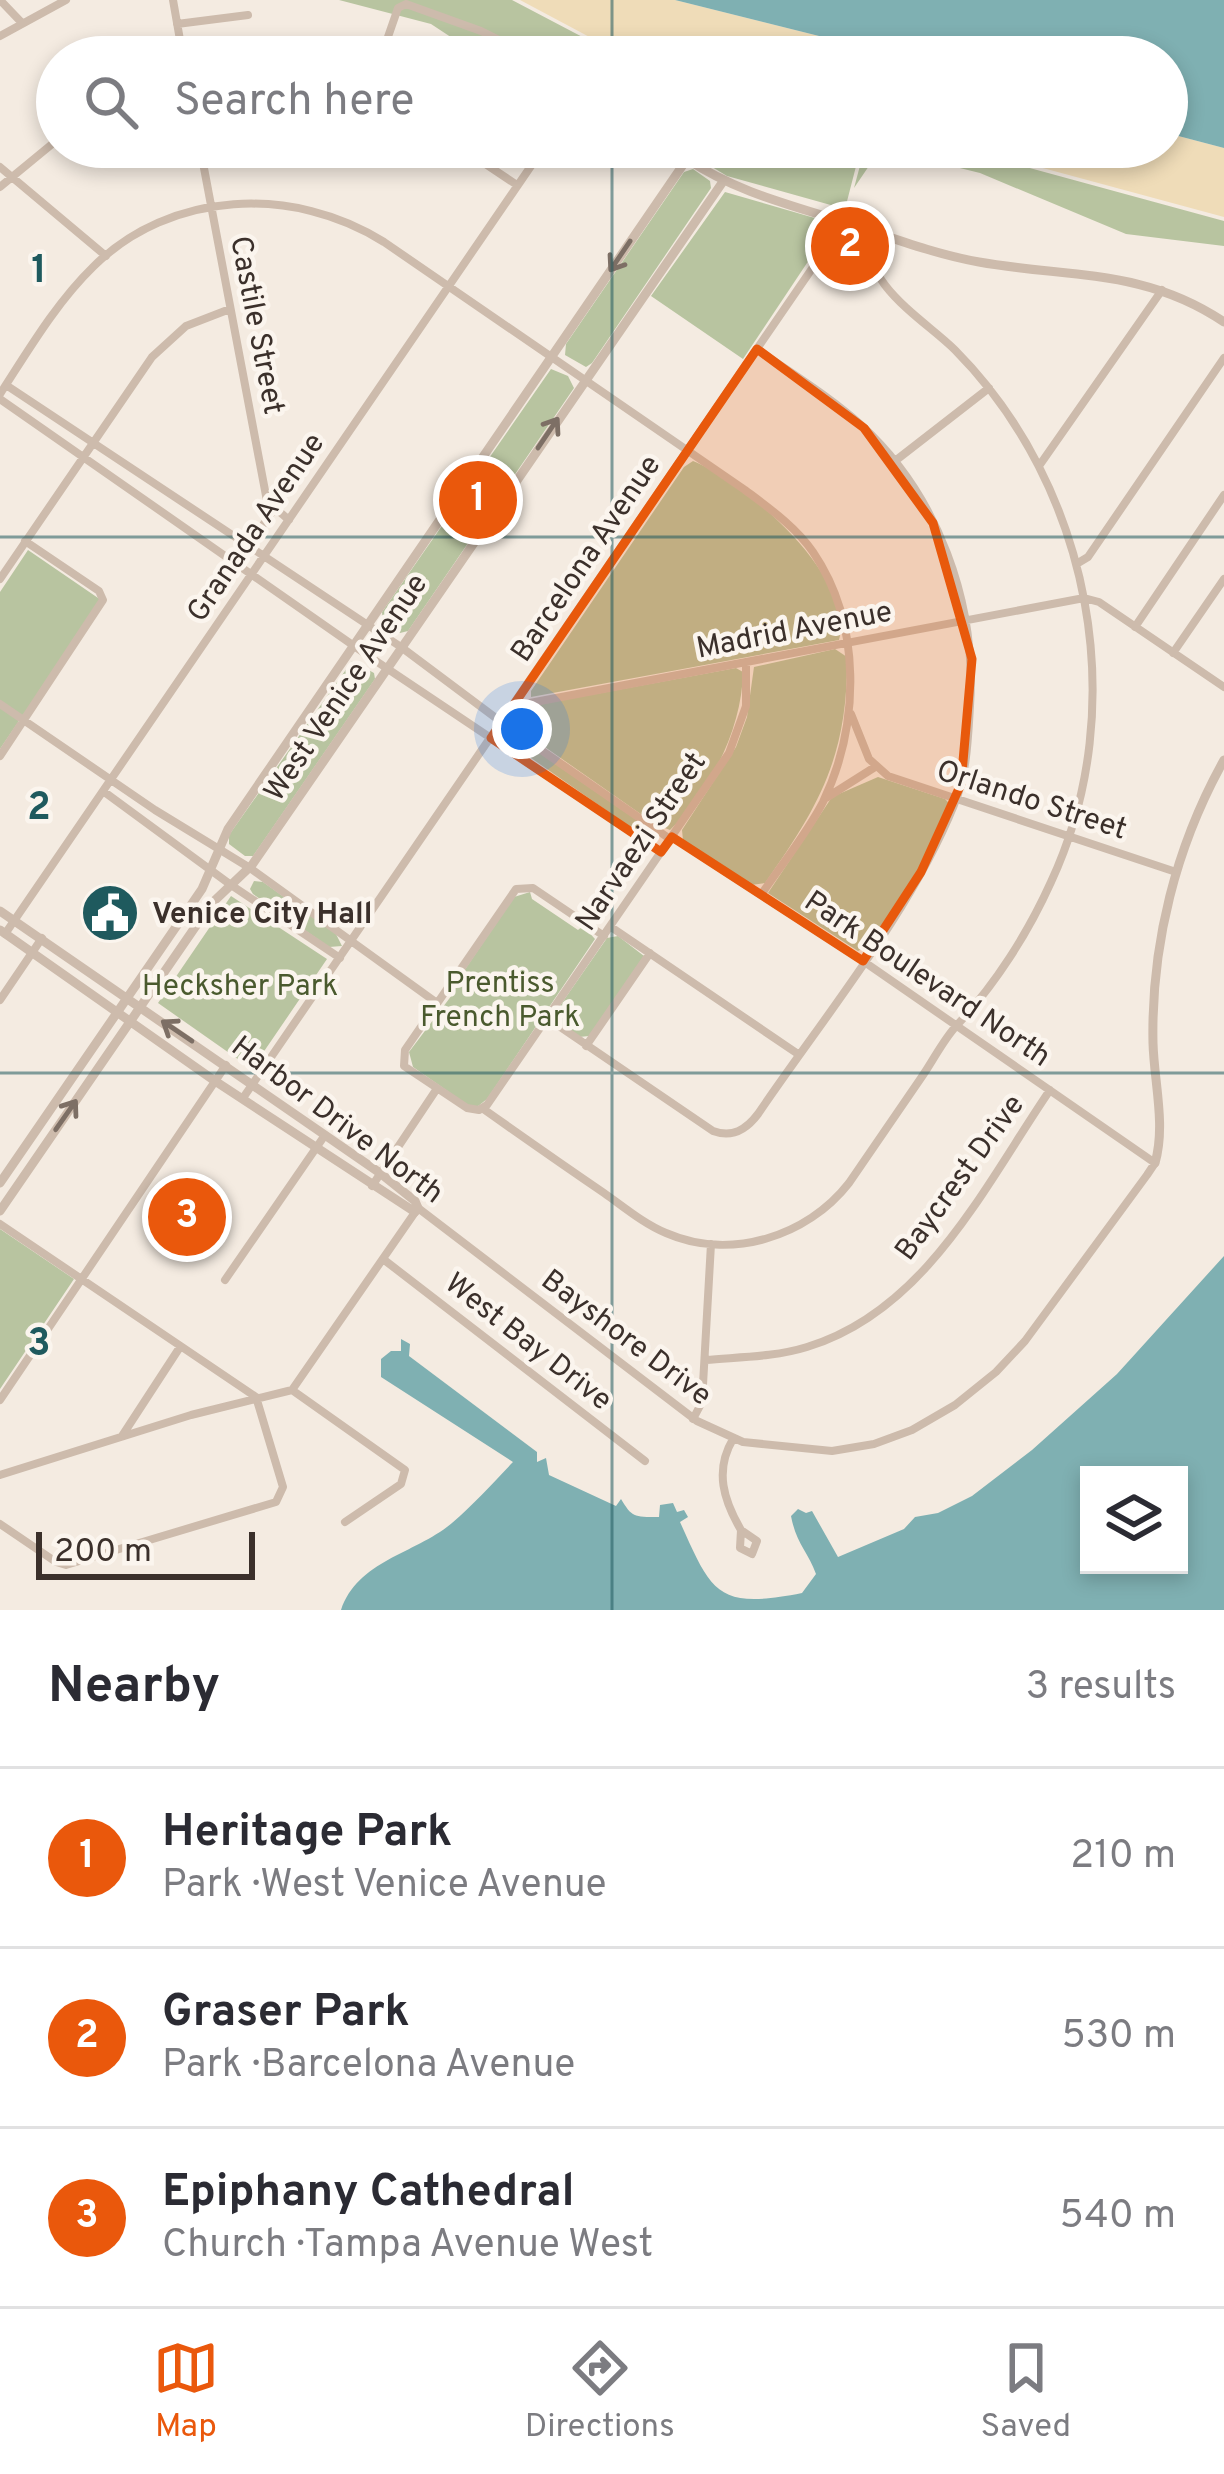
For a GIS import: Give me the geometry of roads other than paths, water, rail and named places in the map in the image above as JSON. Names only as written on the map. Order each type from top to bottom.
[{"type":"street","points":[[0,0],[22,22]]},
{"type":"street","points":[[0,36],[66,0]]},
{"type":"street","points":[[172,0],[179,36]]},
{"type":"street","points":[[388,36],[398,8],[406,4],[491,36]]},
{"type":"street","points":[[177,24],[248,15]]},
{"type":"street","points":[[0,187],[36,156]]},
{"type":"street","points":[[0,167],[106,256]]},
{"type":"street","name":"Castile Street","points":[[204,168],[267,501],[274,509]]},
{"type":"street","points":[[492,168],[517,185]]},
{"type":"street","name":"Granada Avenue","points":[[2,932],[104,791],[529,168]]},
{"type":"street","name":"West Venice Avenue","points":[[0,1183],[202,889],[219,846],[681,168]]},
{"type":"street","points":[[701,168],[722,182],[975,261],[1111,277],[1162,289],[1224,322]]},
{"type":"street","name":"West Venice Avenue","points":[[0,1211],[211,904],[250,868],[722,182]]},
{"type":"street","points":[[662,852],[367,655],[0,397],[68,296],[106,256],[172,218],[211,206],[263,203],[321,212],[373,235],[759,500],[808,546],[828,579],[848,643],[849,707],[823,801]]},
{"type":"street","name":"Barcelona Avenue","points":[[243,1098],[844,222]]},
{"type":"street","points":[[799,1054],[650,953],[533,888],[519,888],[403,1057],[406,1068],[436,1090],[466,1108],[482,1108],[655,1228],[711,1244],[771,1238],[824,1209],[848,1183],[1027,928],[1069,836],[1083,776],[1092,698],[1078,563],[1040,466],[989,388],[955,350],[893,296],[870,254],[871,231]]},
{"type":"street","points":[[1040,466],[1162,289]]},
{"type":"street","points":[[0,579],[162,346],[195,321],[230,310]]},
{"type":"street","points":[[547,1018],[721,1134],[740,1131],[754,1120],[863,961],[921,872],[957,800],[972,659],[967,621],[940,539],[895,460],[835,403],[757,350]]},
{"type":"street","points":[[1078,563],[1088,557],[1224,358]]},
{"type":"street","name":"Park Boulevard North","points":[[6,385],[401,647],[671,838],[863,961],[1155,1163]]},
{"type":"street","points":[[895,460],[989,388]]},
{"type":"street","points":[[1136,627],[1224,495]]},
{"type":"street","points":[[237,563],[274,509],[289,520]]},
{"type":"street","points":[[0,756],[103,600],[99,592],[25,542]]},
{"type":"street","points":[[1173,653],[1224,579]]},
{"type":"street","points":[[1084,598],[1097,601],[1224,687]]},
{"type":"street","name":"Madrid Avenue","points":[[513,706],[1084,598]]},
{"type":"street","name":"Narvaezi Street","points":[[482,1108],[608,931],[736,738],[747,702],[746,662]]},
{"type":"street","points":[[0,704],[207,843],[219,846],[437,1003]]},
{"type":"street","points":[[761,895],[823,801],[875,767],[849,707]]},
{"type":"street","points":[[1155,1163],[1159,1135],[1155,1000],[1163,926],[1176,872],[1224,760]]},
{"type":"street","name":"Orlando Street","points":[[875,767],[888,776],[1176,872]]},
{"type":"street","points":[[104,791],[340,958]]},
{"type":"street","name":"Harbor Drive North","points":[[0,911],[380,1174],[415,1201],[417,1210]]},
{"type":"street","name":"Harbor Drive North","points":[[2,932],[215,1081],[460,1240]]},
{"type":"street","points":[[0,1000],[42,938]]},
{"type":"street","points":[[586,1046],[650,953]]},
{"type":"street","points":[[0,1400],[226,1065]]},
{"type":"street","points":[[372,1186],[436,1090]]},
{"type":"street","name":"Baycrest Drive","points":[[706,1360],[806,1348],[843,1333],[890,1303],[940,1252],[1050,1090]]},
{"type":"street","points":[[225,1280],[325,1135]]},
{"type":"street","name":"Bayshore Drive","points":[[460,1240],[693,1419],[733,1439],[781,1448],[845,1450],[891,1438],[945,1412],[1020,1348],[1155,1163]]},
{"type":"street","points":[[0,1475],[292,1390],[417,1210]]},
{"type":"street","points":[[0,1224],[256,1397],[283,1487],[280,1499],[62,1564],[0,1524]]},
{"type":"street","points":[[693,1419],[702,1405],[711,1244]]},
{"type":"street","name":"West Bay Drive","points":[[383,1259],[645,1461]]},
{"type":"street","points":[[121,1437],[180,1347]]},
{"type":"street","points":[[292,1390],[405,1470],[401,1484],[345,1522]]},
{"type":"street","points":[[733,1439],[724,1454],[722,1484],[741,1531]]},
{"type":"water","points":[[675,0],[1224,0],[1224,148],[1188,139],[1188,36],[819,36]]},
{"type":"water","points":[[1224,1256],[1224,1610],[341,1610],[360,1580],[452,1523],[513,1462],[381,1377],[381,1359],[391,1351],[401,1351],[401,1339],[410,1344],[409,1356],[537,1452],[537,1462],[546,1458],[549,1475],[616,1506],[621,1499],[638,1516],[659,1517],[660,1505],[673,1503],[677,1512],[684,1510],[688,1517],[680,1522],[701,1565],[721,1591],[734,1597],[802,1593],[816,1574],[793,1525],[791,1516],[798,1509],[812,1511],[838,1557],[904,1529],[915,1517],[938,1513],[972,1496],[1117,1374]]},
{"type":"place","name":"Graser Park","points":[[850,246]]},
{"type":"place","name":"Heritage Park","points":[[478,500]]},
{"type":"place","name":"Venice City Hall","points":[[110,913]]},
{"type":"place","name":"Epiphany Cathedral","points":[[187,1217]]},
{"type":"park label","name":"Hecksher Park","points":[[240,985]]},
{"type":"park label","name":"Prentiss French Park","points":[[500,999]]}]
